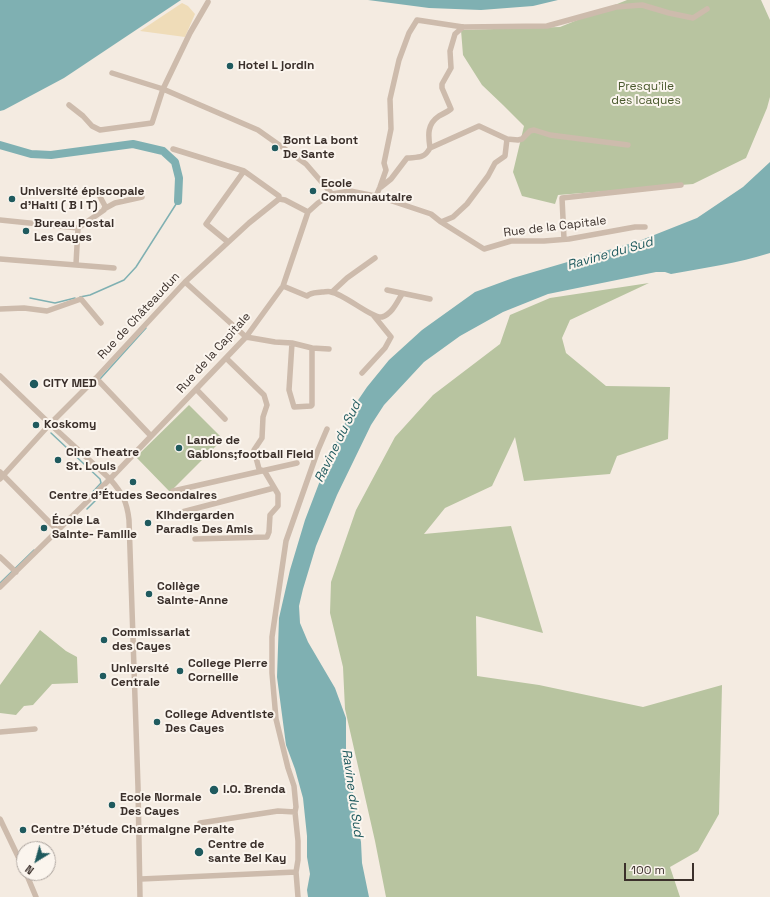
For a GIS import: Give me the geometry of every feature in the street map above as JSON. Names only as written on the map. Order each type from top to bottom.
[{"type":"street","points":[[70,105],[92,126],[100,130],[152,123],[163,89],[190,33],[208,2]]},
{"type":"street","points":[[376,196],[386,170],[384,163],[391,129],[390,99],[399,60],[409,33],[417,20],[463,27],[547,26],[616,7],[642,5],[693,18],[707,9]]},
{"type":"street","points":[[430,148],[428,140],[430,127],[438,117],[450,109],[442,88],[442,84],[451,68],[450,52],[455,34],[463,27]]},
{"type":"street","points":[[112,73],[163,89],[258,130],[306,164],[332,194]]},
{"type":"street","points":[[380,187],[391,179],[405,160],[423,157],[430,148],[479,126],[507,139],[520,140],[530,131],[534,130],[550,135],[628,145]]},
{"type":"street","points":[[441,222],[453,217],[467,204],[488,176],[495,163],[505,156],[507,139]]},
{"type":"street","points":[[173,149],[244,171],[279,196],[279,199],[285,200],[308,212]]},
{"type":"street","points":[[228,242],[206,224],[244,171]]},
{"type":"street","points":[[564,239],[562,198],[681,185]]},
{"type":"street","name":"Rue de la Capitale","points":[[0,588],[110,479],[246,337],[283,286],[308,212],[332,194],[350,191],[376,196],[431,214],[484,249],[511,241],[544,242],[635,227],[645,227]]},
{"type":"street","points":[[98,193],[104,209]]},
{"type":"street","points":[[0,220],[78,228],[103,211],[109,205],[142,197]]},
{"type":"street","name":"Rue de Châteaudun","points":[[1,475],[96,378],[185,282],[249,223],[279,199]]},
{"type":"street","points":[[76,264],[78,228]]},
{"type":"street","points":[[332,292],[347,278],[375,258]]},
{"type":"street","points":[[0,259],[114,268]]},
{"type":"street","points":[[185,282],[246,337],[275,342],[292,343],[312,348],[330,349]]},
{"type":"street","points":[[283,286],[307,296],[311,293],[332,292],[357,304],[374,316],[391,337],[385,348],[362,373]]},
{"type":"street","points":[[387,290],[430,299]]},
{"type":"street","points":[[374,316],[382,317],[392,310],[402,294]]},
{"type":"street","points":[[0,309],[24,308],[47,311],[82,299],[101,323]]},
{"type":"street","points":[[292,343],[290,390],[294,407],[312,406],[312,348]]},
{"type":"street","points":[[195,539],[267,536],[269,532],[270,515],[278,506],[278,494],[263,471],[259,469],[254,450],[262,438],[263,417],[267,405],[266,400],[264,395],[226,358]]},
{"type":"street","points":[[96,378],[151,436]]},
{"type":"street","points":[[1,379],[110,479],[128,505],[141,879],[140,897]]},
{"type":"street","points":[[196,389],[225,419]]},
{"type":"street","points":[[298,897],[296,872],[298,854],[294,786],[280,737],[274,708],[271,662],[273,629],[286,541],[318,450],[327,429]]},
{"type":"street","points":[[174,491],[297,463]]},
{"type":"street","points":[[1,475],[58,531]]},
{"type":"street","points":[[182,512],[274,488]]},
{"type":"street","points":[[0,557],[16,572]]},
{"type":"street","points":[[0,732],[36,729]]},
{"type":"street","points":[[200,823],[278,811],[295,812]]},
{"type":"street","points":[[0,819],[16,852]]},
{"type":"street","points":[[141,879],[296,872]]},
{"type":"street","points":[[29,881],[36,897]]},
{"type":"green space","name":"Presqu'ile des Icaques","points":[[627,0],[761,0],[770,20],[770,97],[767,108],[746,158],[693,184],[558,195],[555,204],[522,196],[513,172],[524,126],[482,85],[463,55],[461,30],[560,27]]},
{"type":"green space","points":[[649,283],[570,320],[562,338],[566,353],[606,386],[670,387],[668,439],[617,456],[610,474],[524,481],[515,437],[492,486],[445,508],[424,534],[511,526],[543,633],[476,616],[477,676],[539,685],[643,707],[722,685],[719,814],[698,851],[670,867],[680,897],[386,897],[345,709],[343,667],[330,613],[331,582],[356,510],[395,437],[433,395],[500,344],[510,315],[550,298]]},
{"type":"green space","name":"Lande de Gabions;football Field","points":[[189,405],[223,439],[170,492],[136,457]]},
{"type":"green space","points":[[40,630],[66,651],[77,657],[78,683],[52,684],[33,705],[24,706],[16,715],[0,713],[0,685]]},
{"type":"sand","points":[[182,3],[188,6],[195,14],[185,37],[140,31]]},
{"type":"water","points":[[0,0],[181,0],[64,78],[0,111]]},
{"type":"water","points":[[368,0],[558,0],[533,6],[481,10],[429,8]]},
{"type":"water","name":"Ravine du Sud","points":[[770,162],[770,253],[746,260],[709,267],[671,274],[656,272],[548,294],[503,312],[460,336],[424,362],[384,405],[371,425],[337,495],[316,546],[299,606],[300,623],[308,642],[335,688],[346,718],[346,751],[351,770],[355,813],[361,842],[362,863],[369,897],[308,897],[307,890],[310,874],[307,857],[307,836],[303,798],[295,769],[286,745],[277,677],[279,618],[290,570],[305,520],[326,465],[350,412],[367,387],[389,360],[422,330],[475,292],[513,278],[639,241],[697,218],[743,187]]},
{"type":"waterway","points":[[0,145],[31,154],[51,155],[133,144],[163,151],[175,162],[179,178],[178,201]]},
{"type":"waterway","points":[[80,297],[90,295],[124,280],[136,267],[178,201]]},
{"type":"waterway","points":[[30,298],[55,303],[75,298]]},
{"type":"waterway","points":[[100,380],[146,328]]},
{"type":"waterway","points":[[51,433],[100,479],[101,483],[87,498]]},
{"type":"waterway","points":[[87,509],[97,499]]},
{"type":"waterway","points":[[0,583],[34,550]]},
{"type":"place","name":"Hotel L jordin","points":[[230,66]]},
{"type":"place","name":"Bont La bont De Sante","points":[[275,148]]},
{"type":"place","name":"Ecole Communautaire","points":[[313,191]]},
{"type":"place","name":"Université épiscopale d'Haiti ( B I T)","points":[[12,199]]},
{"type":"place","name":"Bureau Postal Les Cayes","points":[[26,231]]},
{"type":"place","name":"CITY MED","points":[[34,384]]},
{"type":"place","name":"Koskomy","points":[[36,425]]},
{"type":"place","name":"Lande de Gabions;football Field","points":[[179,448]]},
{"type":"place","name":"Cine Theatre St. Louis","points":[[58,460]]},
{"type":"place","name":"Centre d'Études Secondaires","points":[[133,482]]},
{"type":"place","name":"Kihdergarden Paradis Des Amis","points":[[148,523]]},
{"type":"place","name":"École La Sainte- Famille","points":[[44,528]]},
{"type":"place","name":"Collège Sainte-Anne","points":[[149,594]]},
{"type":"place","name":"Commissariat des Cayes","points":[[104,640]]},
{"type":"place","name":"College Pierre Corneille","points":[[180,671]]},
{"type":"place","name":"Université Centrale","points":[[103,676]]},
{"type":"place","name":"College Adventiste Des Cayes","points":[[157,722]]},
{"type":"place","name":"I.O. Brenda","points":[[214,790]]},
{"type":"place","name":"Ecole Normale Des Cayes","points":[[112,805]]},
{"type":"place","name":"Centre D'étude Charmalgne Peralte","points":[[23,830]]},
{"type":"place","name":"Centre de sante Bel Kay","points":[[199,852]]}]
